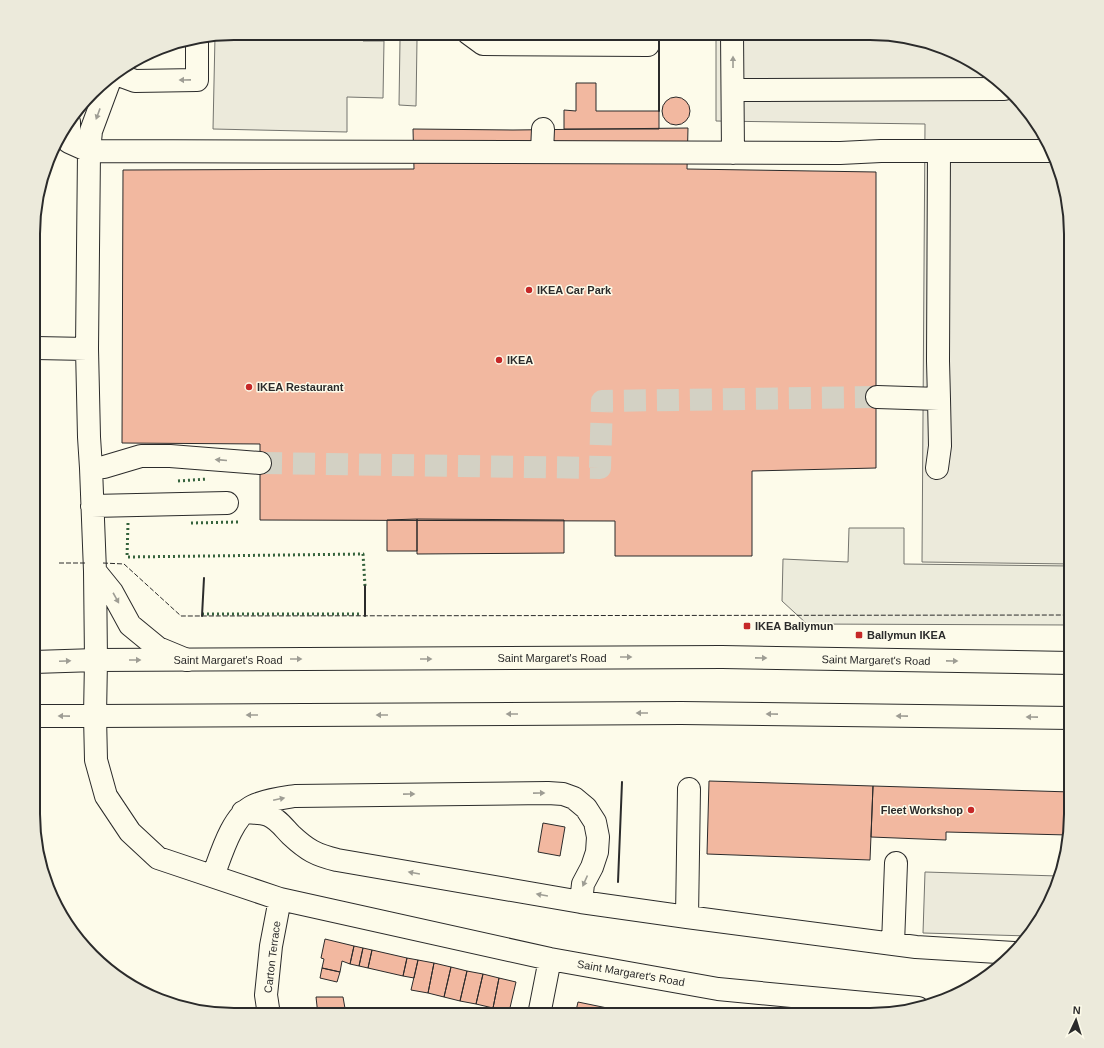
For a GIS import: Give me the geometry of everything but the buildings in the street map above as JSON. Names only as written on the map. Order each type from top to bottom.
[{"type":"main road","points":[[478,40],[483,44],[648,45]]},
{"type":"main road","points":[[732,40],[733,153]]},
{"type":"main road","points":[[122,76],[135,81],[197,80],[197,44]]},
{"type":"main road","name":"Saint Margaret's Road","points":[[106,88],[91,131],[89,151],[87,349],[88,437],[91,468],[95,571],[96,760],[106,796],[130,832],[158,858],[280,899],[550,959],[718,989],[896,1006]]},
{"type":"main road","points":[[733,90],[999,89]]},
{"type":"main road","points":[[542,152],[543,129]]},
{"type":"main road","points":[[69,132],[69,142],[89,151],[492,151],[733,153],[1045,151]]},
{"type":"main road","points":[[937,468],[940,446],[938,361],[939,151]]},
{"type":"main road","points":[[40,348],[87,349]]},
{"type":"main road","points":[[877,397],[939,399]]},
{"type":"main road","points":[[91,468],[104,467],[141,456],[170,456],[260,463]]},
{"type":"main road","points":[[92,506],[227,503]]},
{"type":"main road","points":[[95,571],[112,592],[130,625],[158,648],[187,660]]},
{"type":"main road","name":"Saint Margaret's Road","points":[[40,662],[96,660],[722,657],[1064,663]]},
{"type":"main road","points":[[40,716],[681,713],[1064,718]]},
{"type":"main road","points":[[687,917],[689,789]]},
{"type":"main road","points":[[213,876],[233,825],[243,812],[253,806],[295,796],[563,794],[574,798],[586,808],[595,822],[598,837],[597,852],[592,867],[583,884],[581,902]]},
{"type":"main road","points":[[243,812],[268,815],[278,821],[306,848],[321,856],[337,860],[581,902],[687,917],[916,947],[1006,952]]},
{"type":"main road","points":[[893,944],[896,863]]},
{"type":"main road","name":"Carton Terrace","points":[[268,1008],[266,988],[271,946],[280,899]]},
{"type":"main road","points":[[540,1008],[550,959]]},
{"type":"shaded area","points":[[400,40],[417,40],[416,106],[399,105]]},
{"type":"shaded area","points":[[716,40],[883,40],[921,47],[933,50],[956,60],[978,73],[998,88],[1024,116],[1044,148],[1054,171],[1064,221],[1064,564],[922,562],[925,124],[716,121]]},
{"type":"shaded area","points":[[215,41],[384,41],[383,98],[347,97],[347,132],[213,129]]},
{"type":"shaded area","points":[[849,528],[904,528],[904,564],[1064,566],[1064,625],[807,624],[782,601],[783,559],[848,562]]},
{"type":"shaded area","points":[[925,872],[1054,876],[1038,911],[1021,936],[923,933]]},
{"type":"tunnel","points":[[260,463],[600,468],[602,401],[877,397]]},
{"type":"hedge","points":[[178,481],[207,479]]},
{"type":"hedge","points":[[191,523],[238,522]]},
{"type":"hedge","points":[[128,523],[127,557],[363,554],[365,586]]},
{"type":"hedge","points":[[202,614],[361,614]]},
{"type":"fence","points":[[59,563],[87,563]]},
{"type":"fence","points":[[103,563],[124,564],[181,616],[1064,615]]},
{"type":"wall","points":[[659,40],[659,111]]},
{"type":"wall","points":[[202,616],[204,578]]},
{"type":"wall","points":[[365,586],[365,616]]},
{"type":"wall","points":[[618,882],[622,782]]},
{"type":"place","name":"IKEA Car Park","points":[[529,290]]},
{"type":"place","name":"IKEA","points":[[499,360]]},
{"type":"place","name":"IKEA Restaurant","points":[[249,387]]},
{"type":"place","name":"IKEA Ballymun","points":[[747,626]]},
{"type":"place","name":"Ballymun IKEA","points":[[859,635]]},
{"type":"place","name":"Fleet Workshop","points":[[971,810]]}]
